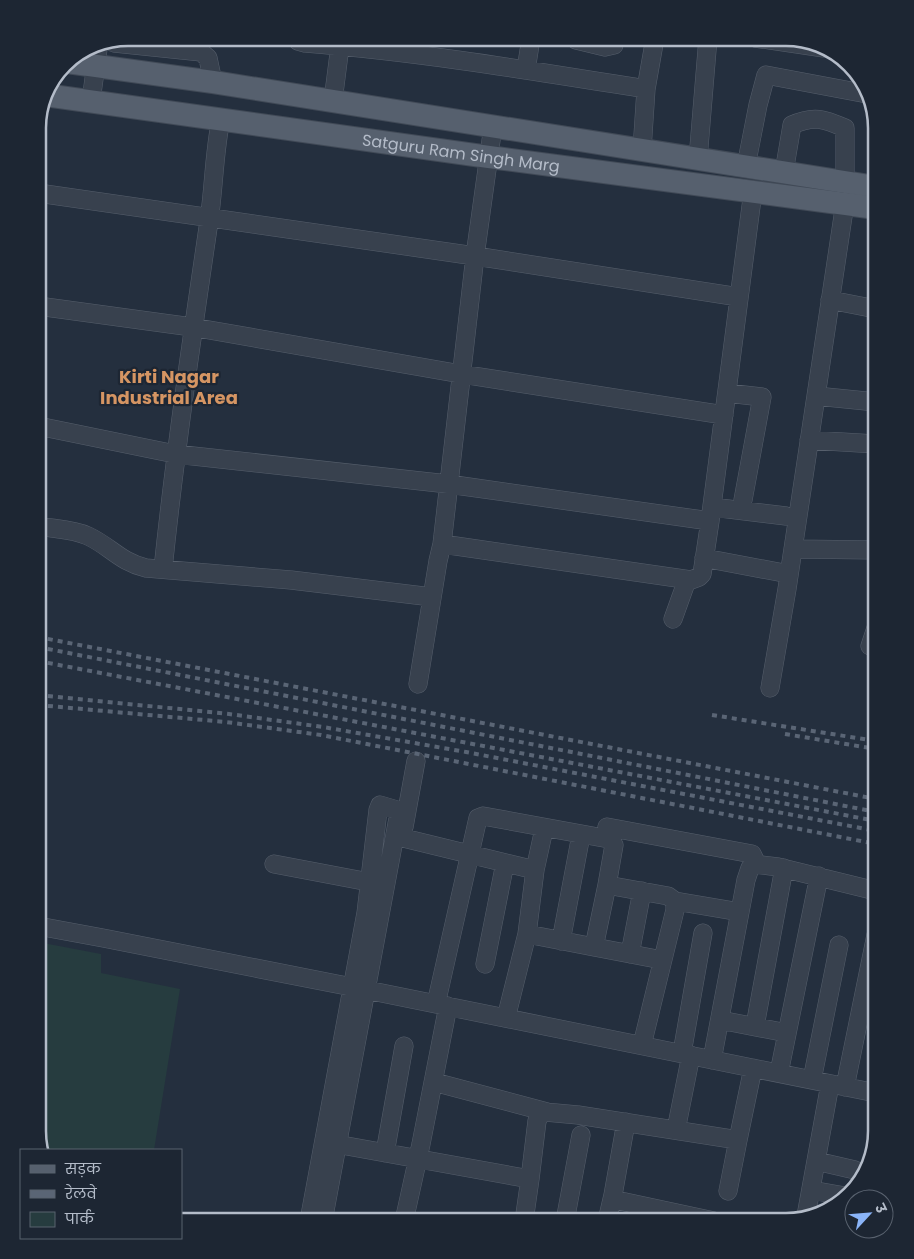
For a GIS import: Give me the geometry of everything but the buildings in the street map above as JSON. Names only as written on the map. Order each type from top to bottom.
[{"type":"main road","name":"Satguru Ram Singh Marg","points":[[97,57],[213,82],[784,172],[845,193],[868,204]]},
{"type":"main road","name":"Satguru Ram Singh Marg","points":[[53,96],[489,157],[753,191],[845,193],[868,189]]},
{"type":"street","points":[[143,46],[201,52],[208,58],[213,82]]},
{"type":"street","points":[[333,101],[340,46]]},
{"type":"street","points":[[402,46],[526,70],[646,89]]},
{"type":"street","points":[[526,70],[530,46]]},
{"type":"street","points":[[642,150],[646,89],[654,46]]},
{"type":"street","points":[[698,159],[707,46]]},
{"type":"street","points":[[91,101],[97,57]]},
{"type":"street","points":[[746,166],[766,75],[859,93]]},
{"type":"street","points":[[163,570],[175,454],[209,218],[221,119]]},
{"type":"street","points":[[770,688],[790,574],[845,193],[845,128],[823,119],[804,119],[792,125],[784,172]]},
{"type":"street","points":[[418,684],[442,544],[475,256],[493,126]]},
{"type":"street","points":[[442,544],[687,580],[699,577],[702,574],[753,191]]},
{"type":"street","points":[[46,194],[475,256],[739,297]]},
{"type":"street","points":[[830,300],[868,307]]},
{"type":"street","points":[[46,307],[192,328],[461,374],[724,415]]},
{"type":"street","points":[[726,393],[762,397],[743,500]]},
{"type":"street","points":[[816,396],[868,401]]},
{"type":"street","points":[[46,428],[175,454],[711,514],[786,516]]},
{"type":"street","points":[[810,440],[868,444]]},
{"type":"street","points":[[46,527],[83,534],[128,562],[146,568],[291,580],[432,597]]},
{"type":"street","points":[[793,549],[868,550]]},
{"type":"street","points":[[704,558],[790,574]]},
{"type":"street","points":[[673,619],[687,580]]},
{"type":"street","points":[[311,1213],[359,988],[416,761]]},
{"type":"street","points":[[324,1213],[359,988],[369,882],[380,806],[398,811],[398,837]]},
{"type":"street","points":[[406,1213],[434,1082],[442,1005],[476,824],[480,817],[609,839],[614,845],[594,947]]},
{"type":"street","points":[[607,827],[752,854],[757,864]]},
{"type":"street","points":[[506,1018],[527,934],[535,870],[544,829]]},
{"type":"street","points":[[561,941],[581,835]]},
{"type":"street","points":[[398,837],[535,870]]},
{"type":"street","points":[[485,964],[505,863]]},
{"type":"street","points":[[274,864],[369,882]]},
{"type":"street","points":[[712,1060],[746,880],[750,868],[757,864],[784,868],[868,889]]},
{"type":"street","points":[[755,1026],[784,868]]},
{"type":"street","points":[[778,1073],[819,876]]},
{"type":"street","points":[[607,885],[668,896],[675,901],[740,912]]},
{"type":"street","points":[[630,954],[642,891]]},
{"type":"street","points":[[642,1045],[675,901]]},
{"type":"street","points":[[46,927],[359,988],[868,1091]]},
{"type":"street","points":[[676,1130],[702,933]]},
{"type":"street","points":[[527,934],[662,960]]},
{"type":"street","points":[[812,1080],[839,945]]},
{"type":"street","points":[[807,1210],[816,1161],[838,1085],[868,967]]},
{"type":"street","points":[[720,1020],[787,1033]]},
{"type":"street","points":[[385,1153],[404,1046]]},
{"type":"street","points":[[728,1191],[753,1068]]},
{"type":"street","points":[[434,1082],[547,1112],[626,1122],[738,1140]]},
{"type":"street","points":[[525,1213],[538,1121],[540,1115],[547,1112]]},
{"type":"street","points":[[609,1213],[626,1122]]},
{"type":"street","points":[[566,1213],[581,1135]]},
{"type":"street","points":[[347,1146],[530,1179]]},
{"type":"street","points":[[816,1161],[855,1170]]},
{"type":"street","points":[[811,1190],[838,1195]]},
{"type":"street","points":[[613,1195],[616,1200],[674,1213]]},
{"type":"green space","points":[[46,944],[101,954],[101,973],[180,989],[154,1149],[48,1149],[46,1131]]},
{"type":"railway","points":[[46,639],[868,797]]},
{"type":"railway","points":[[46,649],[868,810]]},
{"type":"railway","points":[[46,663],[868,819]]},
{"type":"railway","points":[[46,696],[229,714],[323,727],[466,752],[868,829]]},
{"type":"railway","points":[[46,706],[226,722],[321,735],[868,842]]},
{"type":"railway","points":[[712,715],[868,740]]},
{"type":"railway","points":[[785,734],[868,748]]},
{"type":"district","name":"Kirti Nagar Industrial Area","points":[[169,386]]}]
